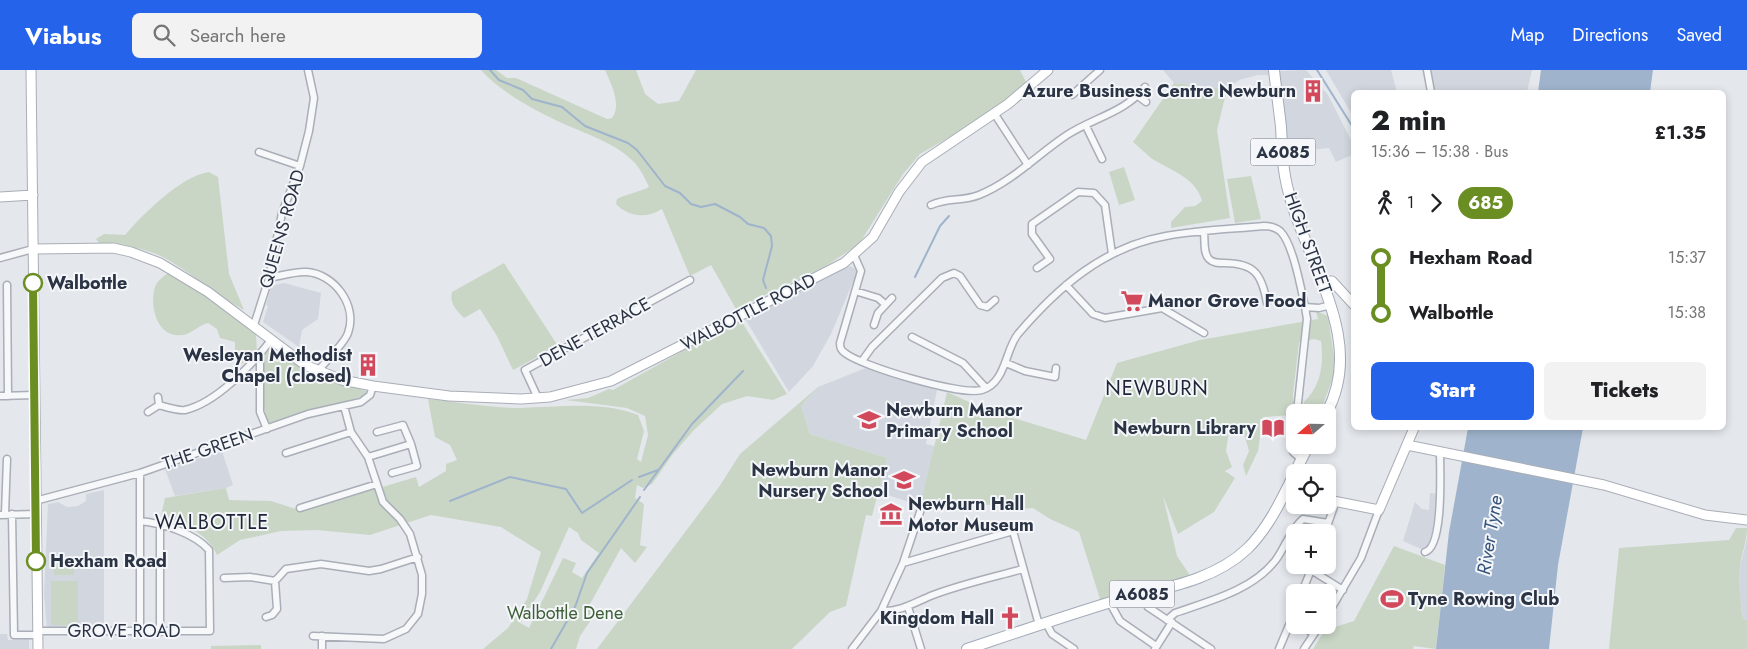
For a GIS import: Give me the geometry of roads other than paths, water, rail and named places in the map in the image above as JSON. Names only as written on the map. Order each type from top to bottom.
[{"type":"main road","name":"HIGH STREET","points":[[1274,70],[1285,176],[1301,232],[1323,281],[1331,305],[1340,372],[1337,391],[1331,404]]},
{"type":"main road","name":"A6085","points":[[966,649],[991,645],[1043,624],[1203,576],[1230,562],[1262,532],[1304,454]]},
{"type":"street","points":[[31,70],[38,649]]},
{"type":"street","name":"QUEENS ROAD","points":[[254,325],[269,278],[282,213],[300,166],[308,131],[314,98],[308,70]]},
{"type":"street","name":"WALBOTTLE ROAD","points":[[317,372],[373,386],[449,396],[521,399],[537,396],[550,397],[611,381],[833,269],[854,255],[873,237],[899,192],[922,162],[994,113],[1048,70]]},
{"type":"street","points":[[1072,95],[1100,70]]},
{"type":"street","points":[[1427,70],[1431,90]]},
{"type":"street","points":[[931,205],[945,199],[960,200],[996,187],[1069,134],[1131,101],[1145,87]]},
{"type":"street","points":[[1138,96],[1146,102]]},
{"type":"street","points":[[994,113],[1028,165]]},
{"type":"street","points":[[1086,126],[1102,159]]},
{"type":"street","points":[[258,152],[300,166]]},
{"type":"street","points":[[1037,268],[1050,259],[1032,234],[1032,224],[1078,192],[1094,193],[1105,205],[1112,254]]},
{"type":"street","points":[[0,196],[33,195]]},
{"type":"street","points":[[854,255],[861,271],[840,343],[841,349],[846,354],[862,361],[942,387],[970,391],[986,388],[1000,374],[1017,336],[1066,285],[1082,271],[1112,254],[1153,239],[1264,226],[1280,230],[1295,266],[1307,319],[1298,404]]},
{"type":"street","points":[[1204,232],[1206,252],[1209,259],[1217,263],[1235,263],[1252,270],[1262,281],[1267,304]]},
{"type":"street","points":[[0,258],[33,249],[96,248],[131,252],[160,263],[185,277],[254,325],[288,354],[317,372],[348,333],[350,315],[345,297],[333,282],[318,273],[304,271],[269,278]]},
{"type":"street","points":[[862,361],[872,347],[942,278],[954,273],[960,276],[980,305],[987,307],[995,300]]},
{"type":"street","name":"DENE TERRACE","points":[[537,396],[525,370],[690,280]]},
{"type":"street","points":[[1323,281],[1332,281],[1351,302]]},
{"type":"street","points":[[7,284],[8,396]]},
{"type":"street","points":[[1066,285],[1089,310],[1101,318],[1162,308],[1204,333]]},
{"type":"street","points":[[855,291],[878,298],[885,304]]},
{"type":"street","points":[[874,324],[878,313],[892,298]]},
{"type":"street","points":[[1305,307],[1319,308],[1331,305]]},
{"type":"street","points":[[912,337],[963,363],[986,388]]},
{"type":"street","points":[[148,412],[158,401],[184,410],[211,398],[260,355],[271,340]]},
{"type":"street","points":[[260,355],[260,412],[267,429]]},
{"type":"street","points":[[1006,363],[1043,376],[1055,377],[1056,368]]},
{"type":"street","name":"THE GREEN","points":[[35,501],[140,473],[308,414],[361,402],[370,395],[373,386]]},
{"type":"street","points":[[0,396],[34,395]]},
{"type":"street","points":[[312,636],[384,639],[406,629],[418,614],[422,576],[410,534],[400,519],[384,502],[368,457],[352,432],[344,406]]},
{"type":"street","points":[[379,429],[403,425],[411,444],[417,466],[392,473]]},
{"type":"street","points":[[1336,600],[1361,558],[1413,430]]},
{"type":"street","points":[[286,453],[352,432]]},
{"type":"street","points":[[368,457],[411,444]]},
{"type":"street","points":[[1407,446],[1584,482],[1705,515],[1747,520]]},
{"type":"street","points":[[1425,552],[1431,549],[1438,524],[1440,452]]},
{"type":"street","points":[[1295,454],[1301,459]]},
{"type":"street","points":[[7,459],[6,514],[36,514]]},
{"type":"street","points":[[0,468],[8,468]]},
{"type":"street","points":[[140,473],[140,632]]},
{"type":"street","points":[[300,508],[377,484]]},
{"type":"street","points":[[1336,501],[1379,510]]},
{"type":"street","points":[[852,649],[881,611],[904,563],[922,506]]},
{"type":"street","name":"GROVE ROAD","points":[[6,514],[14,635],[210,630],[209,550],[187,536],[160,524]]},
{"type":"street","points":[[1300,524],[1303,519],[1328,523],[1330,514]]},
{"type":"street","points":[[140,521],[160,524],[160,632]]},
{"type":"street","points":[[904,563],[1013,531],[1043,624],[1052,634],[1074,649]]},
{"type":"street","points":[[1156,647],[1175,613],[1238,589],[1273,564],[1286,546]]},
{"type":"street","points":[[266,617],[272,616],[276,609],[275,581],[286,569],[321,564],[369,571],[418,557]]},
{"type":"street","points":[[881,611],[894,611],[908,607],[932,595],[1024,569]]},
{"type":"street","points":[[1321,574],[1342,590]]},
{"type":"street","points":[[224,578],[250,577],[275,581]]},
{"type":"street","points":[[1141,594],[1148,607],[1210,649]]},
{"type":"street","points":[[1110,603],[1120,621],[1156,647],[1164,649]]},
{"type":"street","points":[[908,607],[921,649]]},
{"type":"street","points":[[1279,649],[1286,634]]},
{"type":"street","points":[[1304,649],[1314,634]]},
{"type":"street","points":[[322,636],[322,648]]},
{"type":"water","points":[[1541,70],[1653,70],[1650,90],[1538,90]]},
{"type":"water","name":"River Tyne","points":[[1468,430],[1583,430],[1558,565],[1549,649],[1436,649],[1449,532]]},
{"type":"waterway","points":[[490,70],[499,80],[523,90],[532,99],[562,107],[585,126],[628,143],[637,150],[665,186],[680,193],[691,204],[701,207],[715,204],[740,217],[748,224],[764,228],[771,236],[772,246],[763,280],[766,288]]},
{"type":"waterway","points":[[1317,70],[1351,124]]},
{"type":"waterway","points":[[915,277],[940,226],[949,216]]},
{"type":"waterway","points":[[644,490],[692,424],[743,371]]},
{"type":"waterway","points":[[639,477],[658,470]]},
{"type":"waterway","points":[[450,501],[510,477],[566,489],[582,513],[632,480]]},
{"type":"waterway","points":[[551,649],[575,607],[587,573],[640,497]]},
{"type":"place","name":"Azure Business Centre Newburn","points":[[1313,91]]},
{"type":"place","name":"Walbottle","points":[[33,283]]},
{"type":"place","name":"Manor Grove Food","points":[[1132,301]]},
{"type":"place","name":"Wesleyan Methodist Chapel (closed)","points":[[368,365]]},
{"type":"place","name":"Newburn Manor Primary School","points":[[869,420]]},
{"type":"place","name":"Newburn Library","points":[[1273,428]]},
{"type":"place","name":"Newburn Manor Nursery School","points":[[904,480]]},
{"type":"place","name":"Newburn Hall Motor Museum","points":[[891,514]]},
{"type":"place","name":"Hexham Road","points":[[36,561]]},
{"type":"place","name":"Tyne Rowing Club","points":[[1392,599]]},
{"type":"place","name":"Kingdom Hall","points":[[1010,618]]},
{"type":"district","name":"NEWBURN","points":[[1157,388]]},
{"type":"district","name":"WALBOTTLE","points":[[212,522]]},
{"type":"park label","name":"Walbottle Dene","points":[[565,613]]}]
